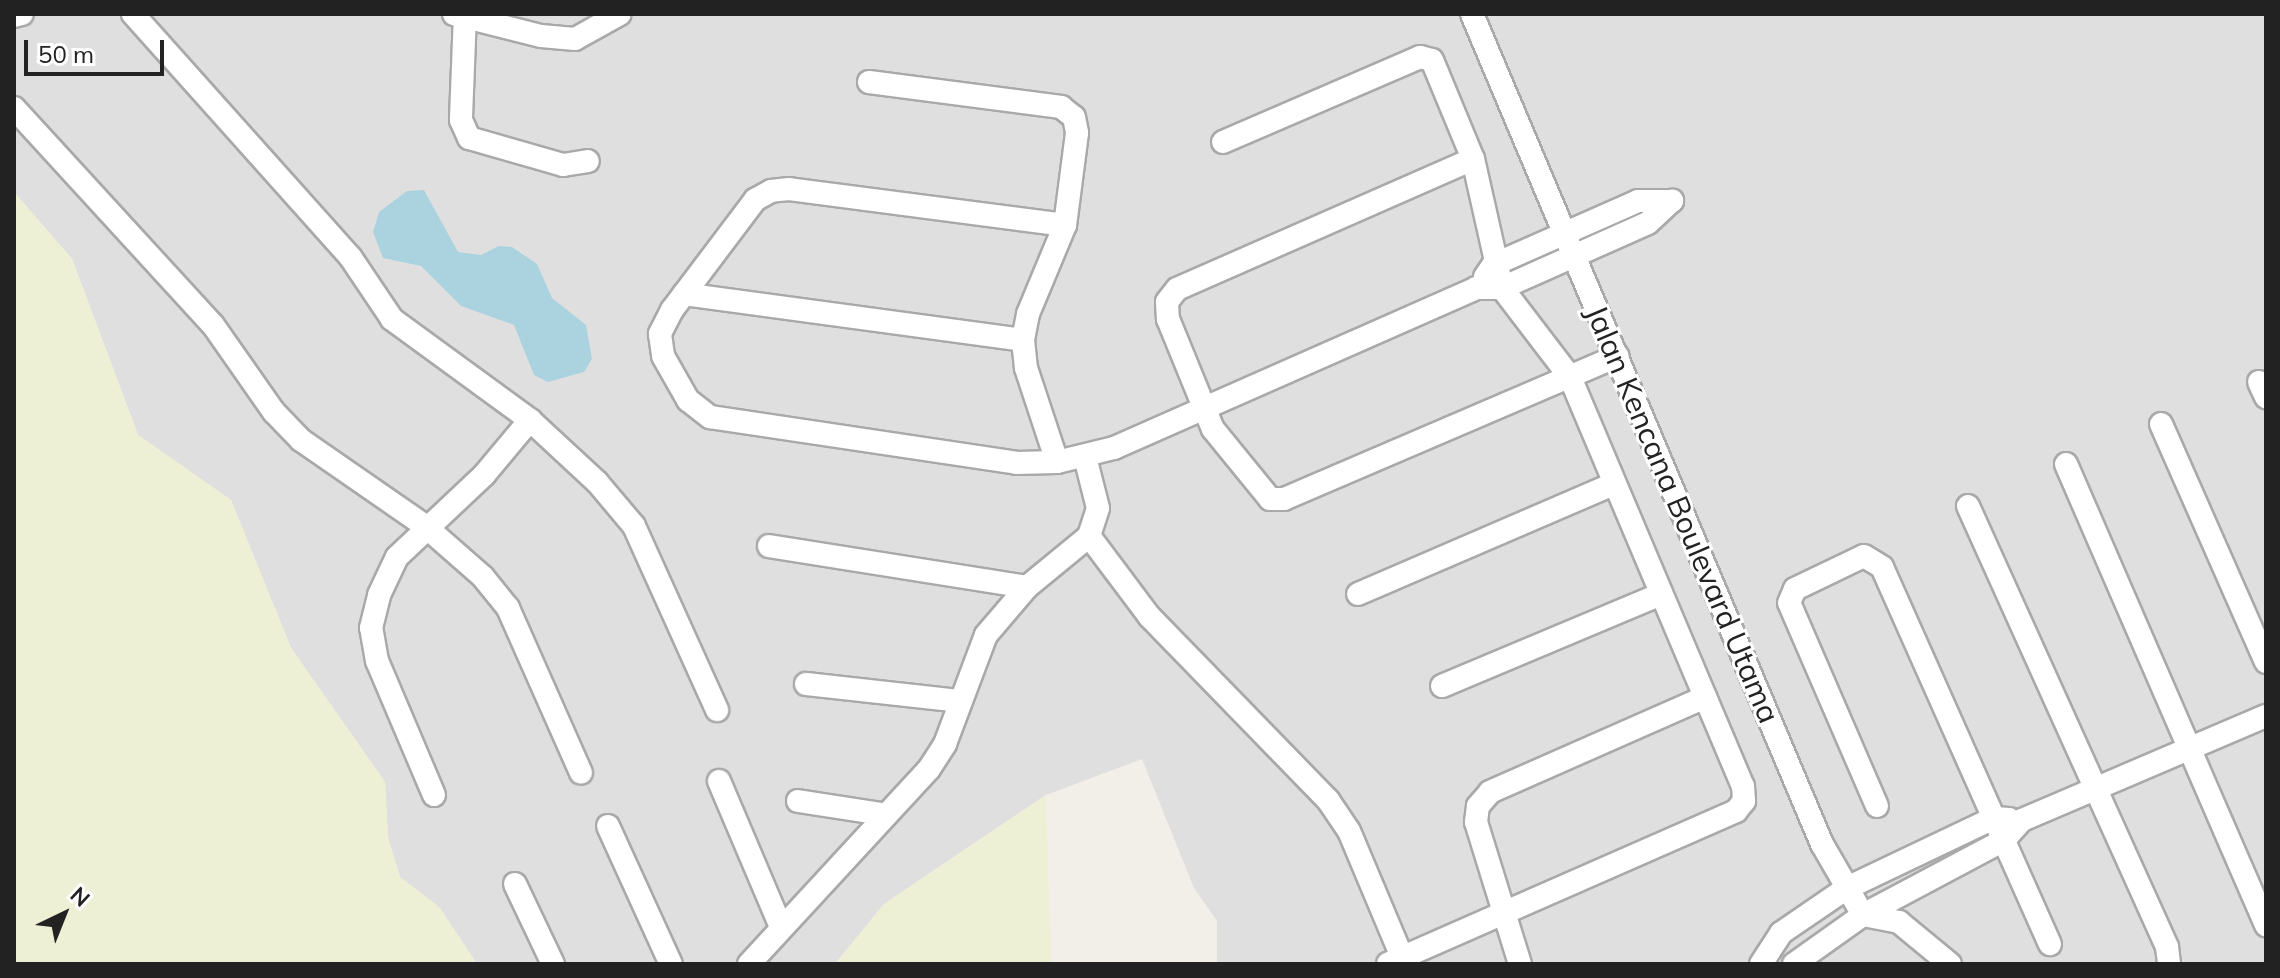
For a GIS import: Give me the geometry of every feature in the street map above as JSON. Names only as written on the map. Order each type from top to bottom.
[{"type":"street","points":[[14,16],[22,14]]},
{"type":"street","points":[[133,14],[351,258],[392,319],[530,420],[597,482],[634,526],[717,710]]},
{"type":"street","points":[[588,161],[563,165],[469,138],[461,120],[461,15],[541,36],[575,39],[620,14]]},
{"type":"street","name":"Jalan Kencana Boulevard Utama","points":[[1472,14],[1822,844],[1863,915]]},
{"type":"street","points":[[1089,536],[1149,616],[1328,800],[1349,831],[1398,962],[1736,811],[1744,801],[1743,786],[1570,377],[1502,288],[1493,265],[1473,159],[1432,60],[1420,57],[1223,142]]},
{"type":"street","points":[[869,82],[1061,107],[1074,117],[1077,133],[1065,225],[1028,314],[1023,340],[1026,368],[1057,462]]},
{"type":"street","points":[[14,108],[213,325],[274,412],[301,440],[456,549],[508,608],[581,773]]},
{"type":"street","points":[[1473,159],[1177,289],[1167,302],[1168,319],[1213,429],[1270,499],[1284,499],[1618,356]]},
{"type":"street","points":[[1065,225],[789,189],[771,191],[755,200],[684,294],[660,334],[663,356],[688,400],[710,417],[1016,463],[1057,462],[1085,457],[1205,408],[1476,288],[1502,288],[1648,223],[1672,201],[1638,201],[1493,265],[1476,288]]},
{"type":"street","points":[[684,294],[1023,340]]},
{"type":"street","points":[[434,795],[377,661],[371,628],[397,557],[425,526],[484,475],[530,420]]},
{"type":"street","points":[[2161,424],[2266,662]]},
{"type":"street","points":[[749,964],[882,814],[929,769],[945,744],[986,635],[1027,587],[1089,536],[1098,508],[1085,457]]},
{"type":"street","points":[[2066,464],[2266,925]]},
{"type":"street","points":[[1358,594],[1614,484]]},
{"type":"street","points":[[1968,506],[2168,956]]},
{"type":"street","points":[[769,546],[1027,587]]},
{"type":"street","points":[[1877,806],[1789,603],[1795,589],[1864,556],[1874,559],[1882,567],[2050,944]]},
{"type":"street","points":[[1442,686],[1661,594]]},
{"type":"street","points":[[806,684],[959,701]]},
{"type":"street","points":[[1520,964],[1476,822],[1478,806],[1490,792],[1705,697]]},
{"type":"street","points":[[1794,964],[1863,915],[2004,840],[2022,820],[2266,716]]},
{"type":"street","points":[[719,781],[781,927]]},
{"type":"street","points":[[798,801],[882,814]]},
{"type":"street","points":[[1767,961],[1781,933],[1847,888],[1994,818],[2022,820]]},
{"type":"street","points":[[608,826],[671,964]]},
{"type":"street","points":[[515,884],[553,964]]},
{"type":"street","points":[[1863,915],[1899,922],[1950,964]]},
{"type":"shaded area","points":[[14,14],[2266,14],[2266,964],[1217,964],[1217,921],[1194,888],[1142,759],[1046,795],[884,904],[835,964],[477,964],[439,907],[400,877],[388,837],[385,782],[291,648],[231,500],[138,435],[72,259],[14,192]]},
{"type":"green space","points":[[14,192],[72,259],[138,435],[231,500],[291,648],[385,782],[388,837],[400,877],[439,907],[477,964],[14,964]]},
{"type":"green space","points":[[1046,795],[1051,964],[835,964],[884,904]]},
{"type":"water","points":[[424,190],[458,252],[481,255],[499,246],[512,247],[537,264],[552,298],[586,325],[592,359],[584,372],[548,382],[534,375],[514,325],[461,306],[421,266],[383,258],[373,232],[379,212],[407,191]]}]
